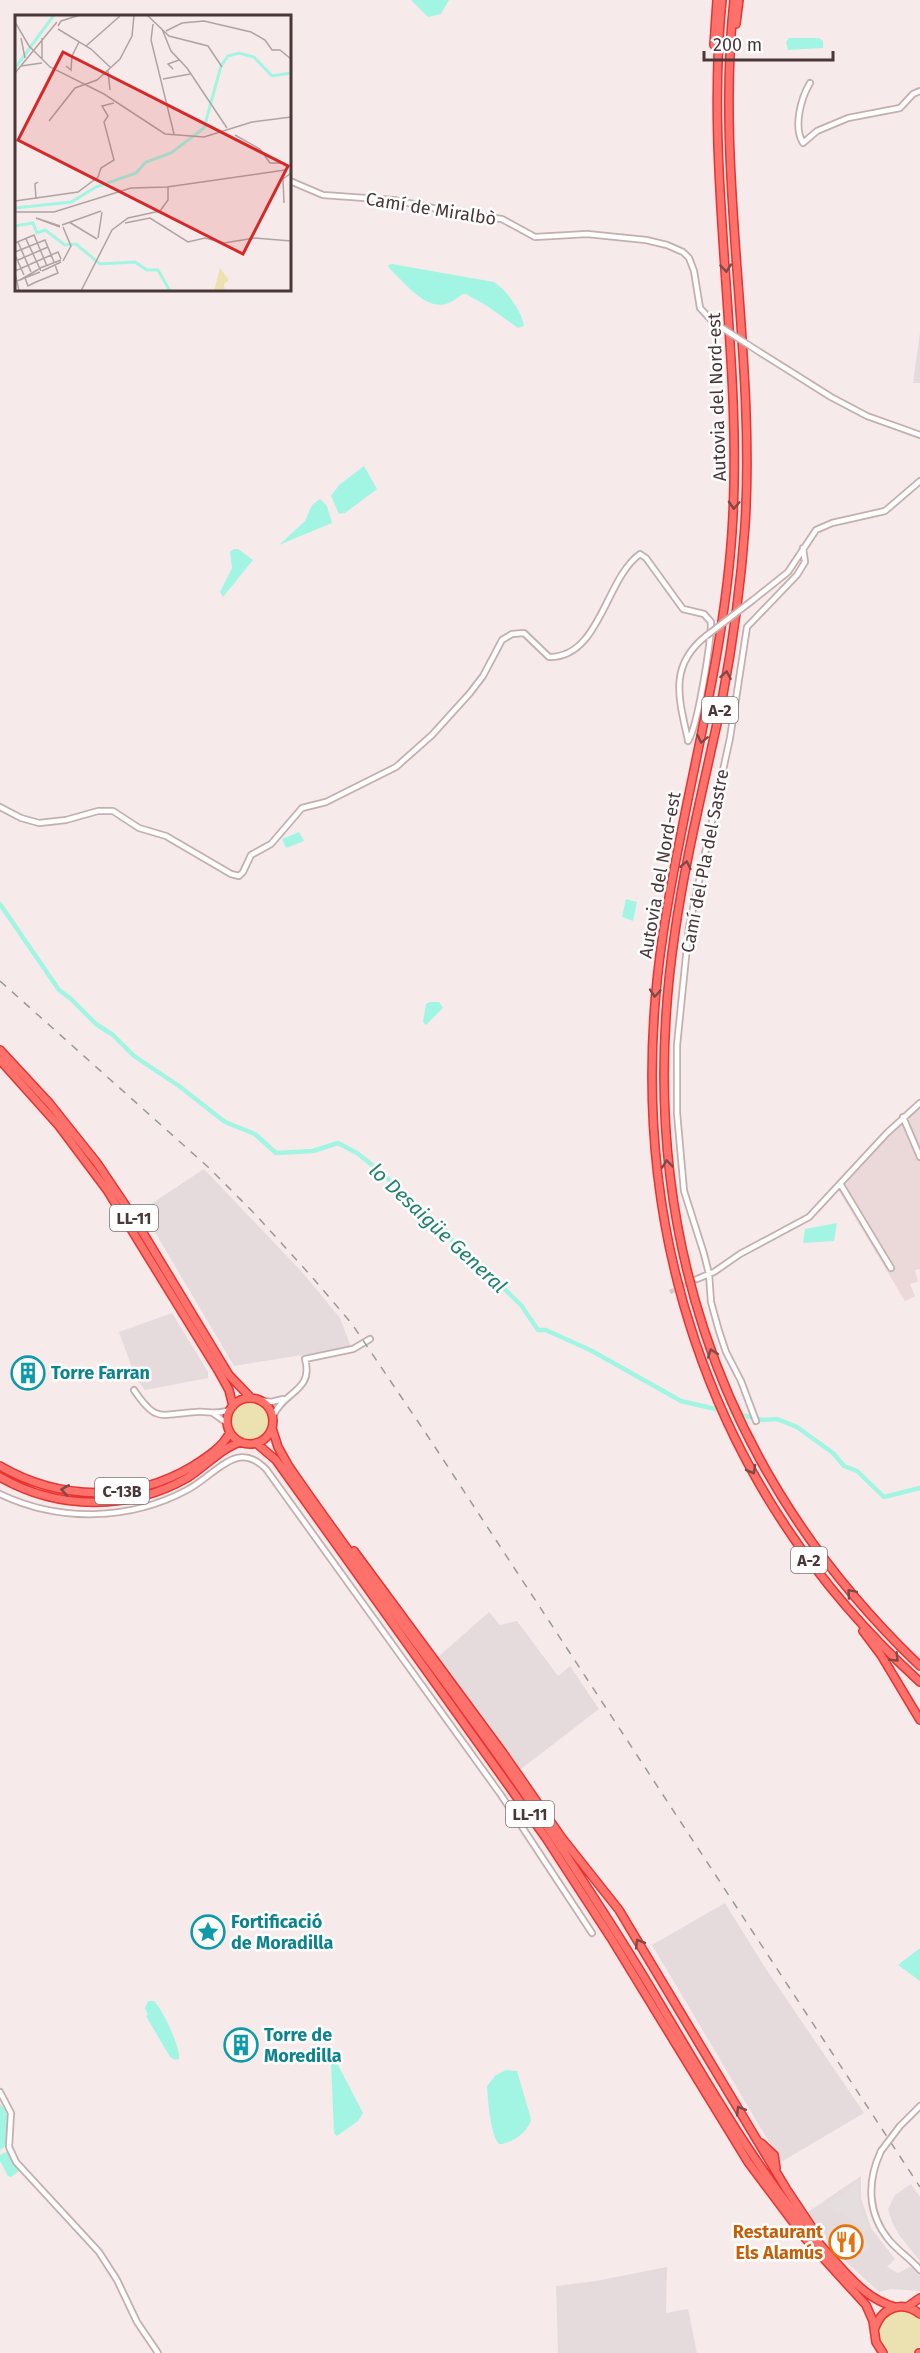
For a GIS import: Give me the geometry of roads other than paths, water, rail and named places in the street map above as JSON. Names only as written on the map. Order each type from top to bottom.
[{"type":"highway","points":[[717,0],[714,53],[714,135],[718,215],[723,231]]},
{"type":"highway","name":"Autovia del Nord-est","points":[[722,0],[717,118],[732,344],[735,432],[734,500],[730,567],[713,681],[678,850],[662,940],[654,1010],[651,1089],[657,1177],[669,1250],[691,1330],[719,1404],[754,1473],[791,1535],[848,1610],[920,1682]]},
{"type":"highway","name":"Autovia del Nord-est","points":[[734,0],[729,74],[731,193],[746,401],[745,521],[738,598],[727,672],[675,927],[666,1001],[663,1078],[666,1152],[679,1238],[697,1311],[740,1421],[769,1477],[827,1564],[873,1619],[920,1666]]},
{"type":"highway","points":[[729,74],[732,68],[739,0]]},
{"type":"highway","name":"LL-11","points":[[0,1050],[50,1104],[97,1163],[134,1218],[229,1375],[251,1398]]},
{"type":"highway","name":"LL-11","points":[[0,1060],[54,1119],[107,1191],[229,1390],[231,1408],[227,1423],[230,1432],[241,1442]]},
{"type":"highway","points":[[231,1408],[243,1399],[251,1398],[267,1405],[273,1416]]},
{"type":"highway","name":"LL-11","points":[[273,1416],[272,1428],[280,1452],[542,1820],[621,1939],[755,2160],[790,2207],[866,2294],[876,2300],[895,2307],[907,2307],[920,2314]]},
{"type":"highway","points":[[241,1442],[256,1443],[267,1436],[272,1428]]},
{"type":"highway","name":"C-13B","points":[[0,1466],[30,1481],[62,1490],[91,1493],[123,1491],[157,1483],[190,1468],[222,1444],[230,1432]]},
{"type":"highway","name":"C-13B","points":[[0,1477],[34,1492],[58,1498],[89,1502],[117,1501],[151,1494],[172,1485],[205,1466],[230,1446],[241,1442]]},
{"type":"highway","name":"LL-11","points":[[256,1443],[273,1457],[512,1788],[611,1938],[748,2162],[805,2238],[866,2305],[875,2328],[877,2349],[883,2353]]},
{"type":"highway","points":[[303,1487],[313,1496],[392,1601],[562,1838],[614,1903],[754,2134],[774,2155],[782,2181],[839,2265]]},
{"type":"highway","name":"A-2","points":[[848,1610],[881,1655],[920,1720]]},
{"type":"highway","name":"A-2","points":[[873,1619],[884,1625],[920,1660]]},
{"type":"highway","points":[[907,2307],[920,2298]]},
{"type":"highway","points":[[875,2328],[881,2315],[895,2307]]},
{"type":"street","points":[[810,83],[800,108],[801,140],[803,142],[817,131],[848,118],[898,109],[913,94],[920,91]]},
{"type":"street","name":"Camí de Miralbò","points":[[291,180],[323,195],[402,202],[467,215],[502,219],[535,237],[587,234],[646,240],[666,245],[683,252],[689,258],[694,271],[700,308],[713,322],[831,397],[867,416],[920,435]]},
{"type":"street","points":[[0,807],[21,818],[39,823],[69,819],[95,812],[113,811],[139,828],[166,836],[234,876],[239,876],[251,855],[271,844],[303,807],[326,802],[386,774],[401,763],[432,735],[470,693],[483,676],[498,646],[506,637],[516,633],[526,634],[549,657],[558,656],[577,648],[588,635],[627,568],[638,555],[644,554],[683,609],[704,614],[711,622],[698,713],[688,741],[679,687],[680,672],[689,651],[706,636],[753,600],[788,572],[810,537],[819,528],[881,513],[892,507],[920,481]]},
{"type":"street","name":"Camí del Pla del Sastre","points":[[756,1421],[719,1331],[711,1302],[709,1274],[684,1191],[678,1128],[676,1068],[685,960],[691,919],[732,729],[747,627],[797,575],[805,562],[804,548]]},
{"type":"street","points":[[697,1279],[807,1219],[903,1117],[920,1103]]},
{"type":"street","points":[[903,1117],[920,1157]]},
{"type":"street","points":[[840,1185],[891,1268]]},
{"type":"street","points":[[273,1416],[286,1398],[301,1387],[306,1380],[308,1371],[305,1359],[353,1349],[370,1339]]},
{"type":"street","points":[[134,1390],[147,1408],[156,1414],[171,1416],[197,1412],[214,1414],[231,1408]]},
{"type":"street","points":[[260,1400],[271,1402],[286,1398]]},
{"type":"street","points":[[214,1414],[227,1423]]},
{"type":"street","points":[[0,1494],[24,1504],[62,1512],[101,1514],[125,1511],[147,1506],[179,1494],[232,1460],[244,1457],[258,1461],[501,1795],[592,1933]]},
{"type":"street","points":[[0,2092],[11,2113],[9,2147],[16,2162],[99,2252],[117,2280],[136,2320],[158,2353]]},
{"type":"street","points":[[920,2106],[900,2126],[881,2151],[872,2178],[872,2200],[875,2214],[889,2240],[920,2270]]},
{"type":"waterway","name":"lo Desaigüe General","points":[[0,904],[59,990],[96,1024],[113,1035],[134,1056],[179,1086],[225,1122],[255,1134],[276,1153],[313,1151],[338,1143],[357,1153],[382,1173],[424,1214],[444,1228],[456,1247],[489,1274],[521,1305],[538,1330],[546,1330],[592,1351],[681,1401],[763,1420],[777,1419],[797,1427],[833,1453],[844,1466],[857,1471],[884,1497],[920,1488]]},
{"type":"tunnel","points":[[670,1292],[692,1281]]},
{"type":"railway","points":[[0,981],[208,1167],[255,1214],[352,1324],[920,2187]]},
{"type":"place","name":"Torre Farran","points":[[28,1373]]},
{"type":"place","name":"Fortificació de Moradilla","points":[[208,1932]]},
{"type":"place","name":"Torre de Moredilla","points":[[241,2045]]},
{"type":"place","name":"Restaurant Els Alamús","points":[[846,2242]]}]
